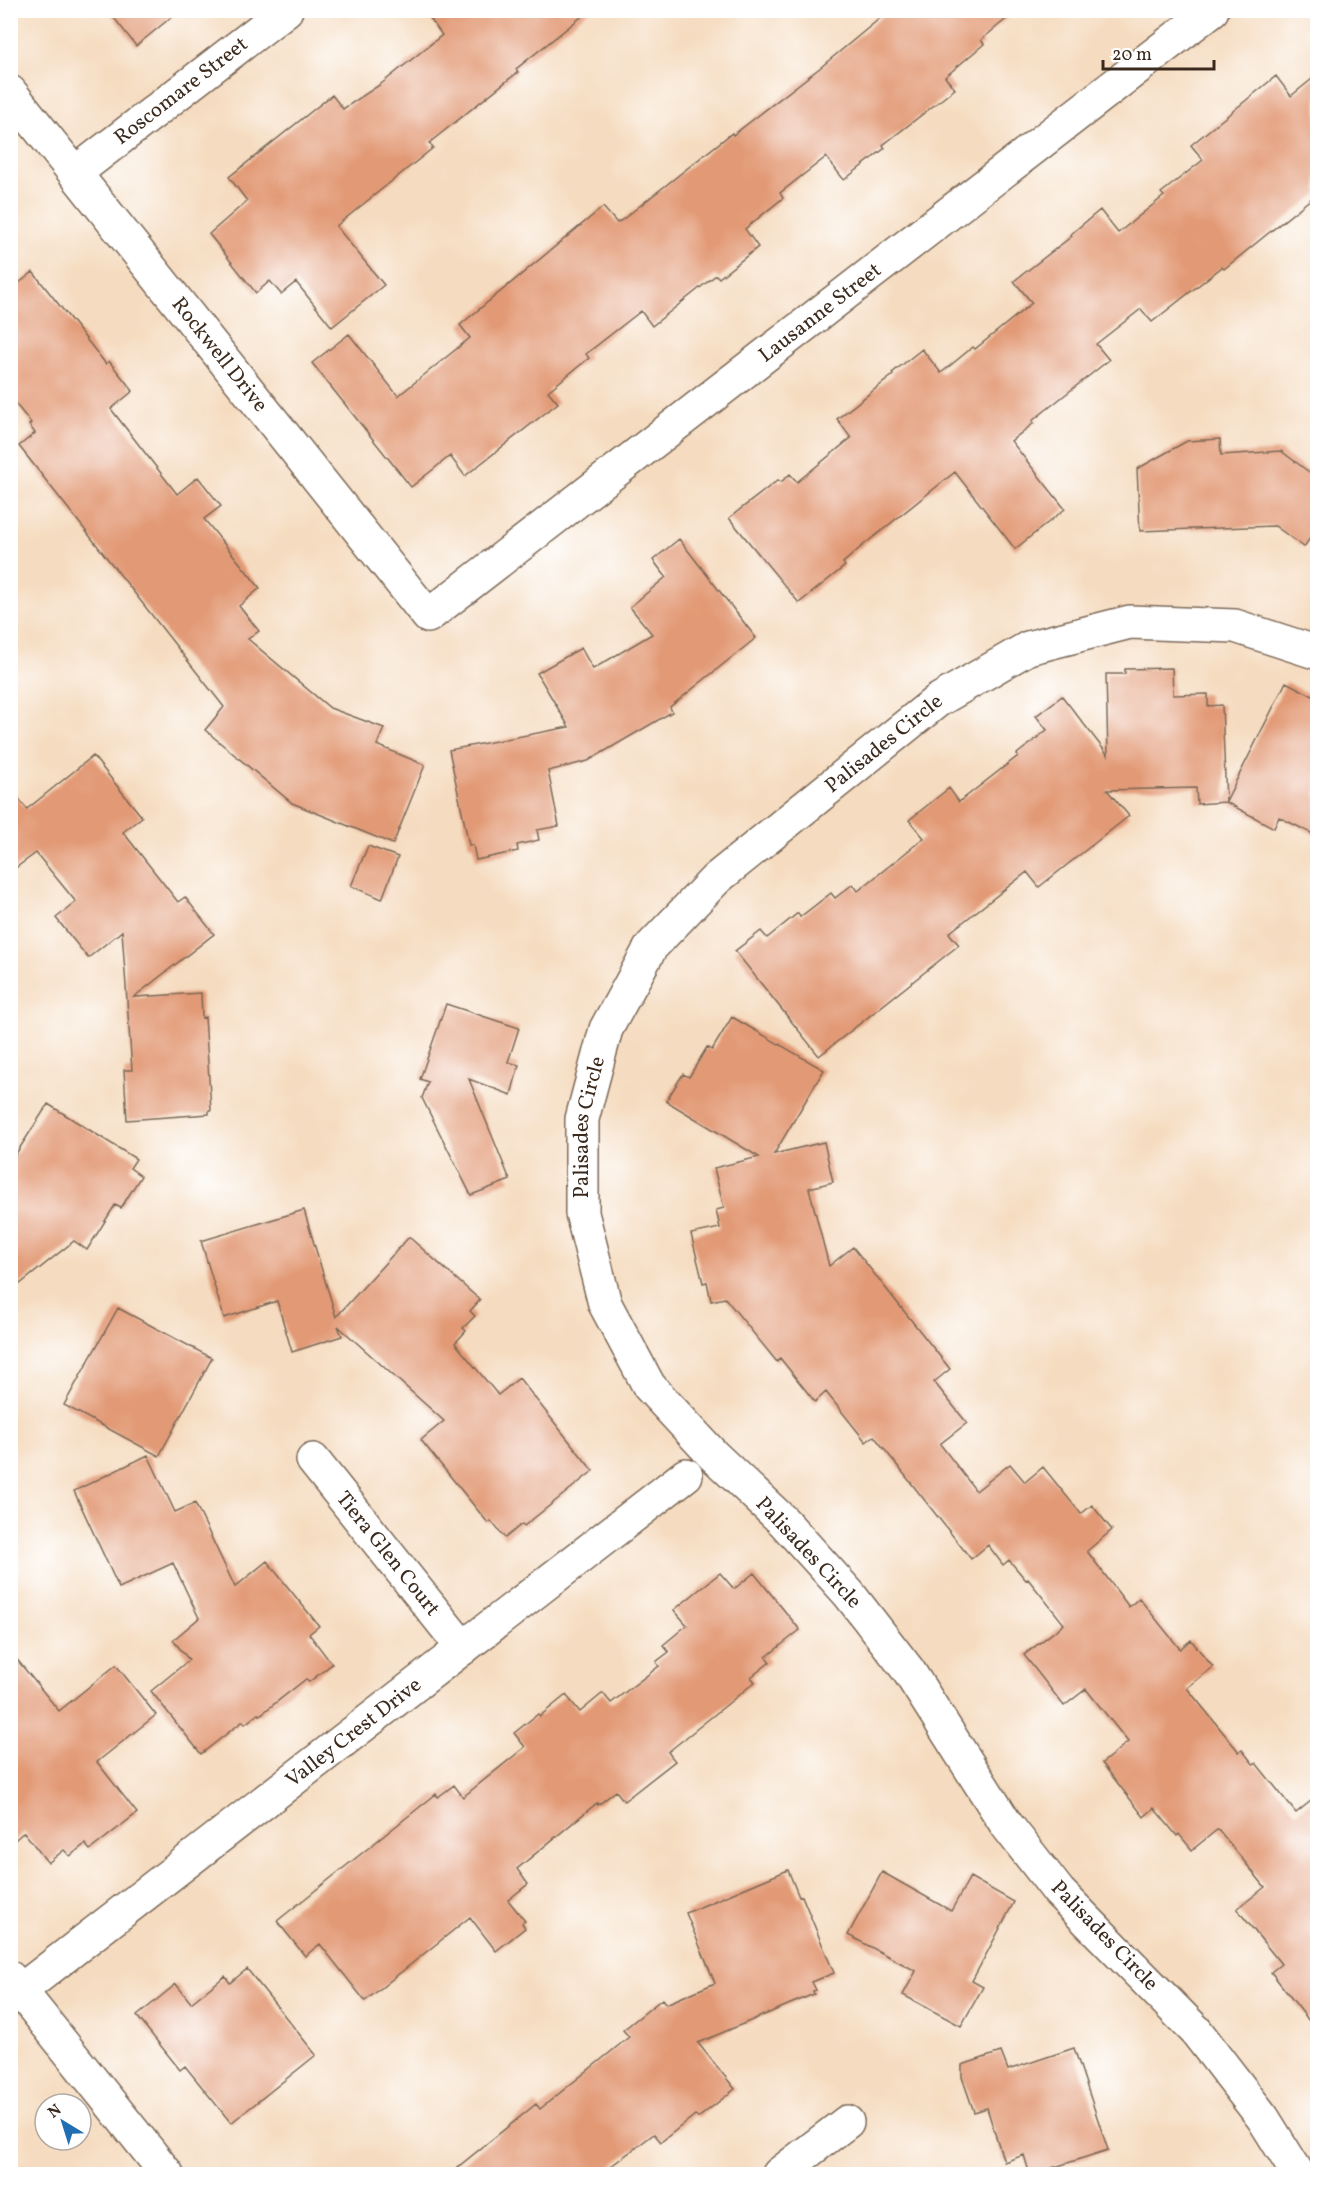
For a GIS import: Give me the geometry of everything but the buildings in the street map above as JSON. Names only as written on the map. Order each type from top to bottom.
[{"type":"street","name":"Roscomare Street","points":[[75,173],[285,10]]},
{"type":"street","name":"Lausanne Street","points":[[428,616],[1212,10]]},
{"type":"street","name":"Rockwell Drive","points":[[10,92],[428,616]]},
{"type":"street","name":"Palisades Circle","points":[[1298,2175],[1263,2118],[1196,2031],[1059,1892],[1013,1833],[908,1670],[849,1593],[783,1521],[712,1455],[649,1386],[605,1304],[582,1213],[582,1119],[606,1029],[651,947],[716,879],[937,701],[1028,648],[1130,622],[1235,626],[1317,653]]},
{"type":"street","name":"Tiera Glen Court","points":[[313,1460],[463,1648]]},
{"type":"street","name":"Valley Crest Drive","points":[[15,1984],[463,1648],[686,1475]]},
{"type":"street","points":[[15,1984],[167,2175]]},
{"type":"street","points":[[779,2175],[848,2122]]}]
